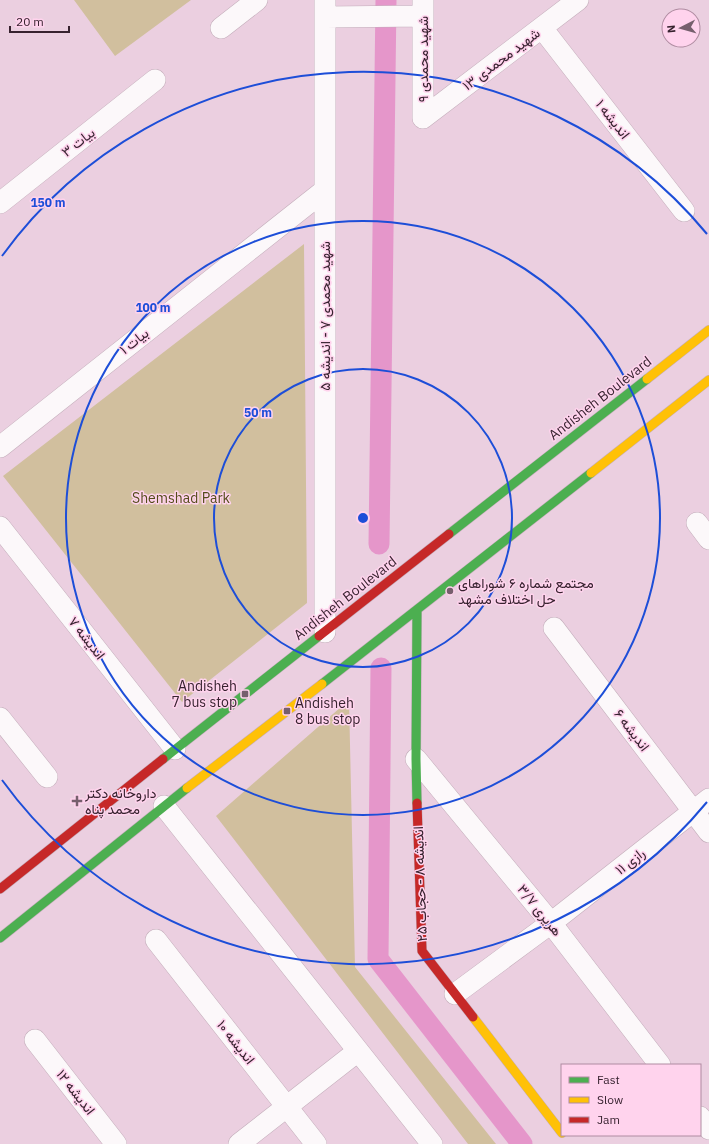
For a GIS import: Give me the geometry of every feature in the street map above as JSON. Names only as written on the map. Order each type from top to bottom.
[{"type":"main road","name":"Andisheh Boulevard","points":[[0,889],[174,749],[709,330]]},
{"type":"main road","points":[[0,938],[164,806],[417,610],[709,380]]},
{"type":"main road","name":"اندیشه ۸ - حجاب ۲۵","points":[[417,610],[416,759],[422,951],[561,1132]]},
{"type":"street","points":[[221,28],[257,0]]},
{"type":"street","name":"شهید محمدی ۱۳","points":[[423,118],[578,0]]},
{"type":"street","points":[[325,8],[423,8]]},
{"type":"street","name":"شهید محمدی ۷ - اندیشه ۵","points":[[325,8],[325,632]]},
{"type":"street","name":"شهید محمدی ۹","points":[[423,8],[423,118]]},
{"type":"street","name":"اندیشه ۱","points":[[542,28],[684,211]]},
{"type":"street","name":"بیات ۳","points":[[0,203],[155,80]]},
{"type":"street","name":"بیات ۱","points":[[0,447],[325,190]]},
{"type":"street","name":"اندیشه ۷","points":[[0,526],[174,749]]},
{"type":"street","name":"اندیشه ۶","points":[[554,628],[701,805],[709,832]]},
{"type":"street","points":[[0,718],[47,777]]},
{"type":"street","name":"هریری ۳/۷","points":[[416,759],[551,923],[659,1064]]},
{"type":"street","name":"رازی ۱۱","points":[[455,994],[551,923],[701,805]]},
{"type":"street","points":[[164,806],[432,1144]]},
{"type":"street","name":"اندیشه ۱۰","points":[[156,940],[316,1144]]},
{"type":"street","name":"اندیشه ۱۲","points":[[35,1040],[116,1144]]},
{"type":"street","points":[[239,1144],[358,1051]]},
{"type":"street","points":[[701,1118],[709,1129]]},
{"type":"green space","points":[[74,0],[191,0],[115,56]]},
{"type":"green space","name":"Shemshad Park","points":[[304,244],[307,603],[182,702],[3,476]]},
{"type":"green space","points":[[349,700],[355,967],[496,1144],[468,1144],[216,816]]},
{"type":"waterway","points":[[379,544],[386,0]]},
{"type":"waterway","points":[[381,668],[378,959],[522,1144]]},
{"type":"traffic: fast","points":[[449,534],[647,379]]},
{"type":"traffic: fast","points":[[322,684],[591,473]]},
{"type":"traffic: fast","points":[[417,610],[417,803]]},
{"type":"traffic: fast","points":[[163,759],[319,636]]},
{"type":"traffic: fast","points":[[0,938],[187,788]]},
{"type":"traffic: slow","points":[[647,379],[709,330]]},
{"type":"traffic: slow","points":[[591,473],[709,380]]},
{"type":"traffic: slow","points":[[187,788],[322,684]]},
{"type":"traffic: slow","points":[[473,1017],[561,1132]]},
{"type":"traffic: jam","points":[[319,636],[449,534]]},
{"type":"traffic: jam","points":[[0,889],[163,759]]},
{"type":"traffic: jam","points":[[417,803],[422,951],[473,1017]]},
{"type":"place","name":"مجتمع شماره ۶ شوراهای حل اختلاف مشهد","points":[[450,591]]},
{"type":"place","name":"Andisheh 7 bus stop","points":[[245,694]]},
{"type":"place","name":"Andisheh 8 bus stop","points":[[287,711]]},
{"type":"place","name":"داروخانه دکتر محمد پناه","points":[[77,801]]}]
